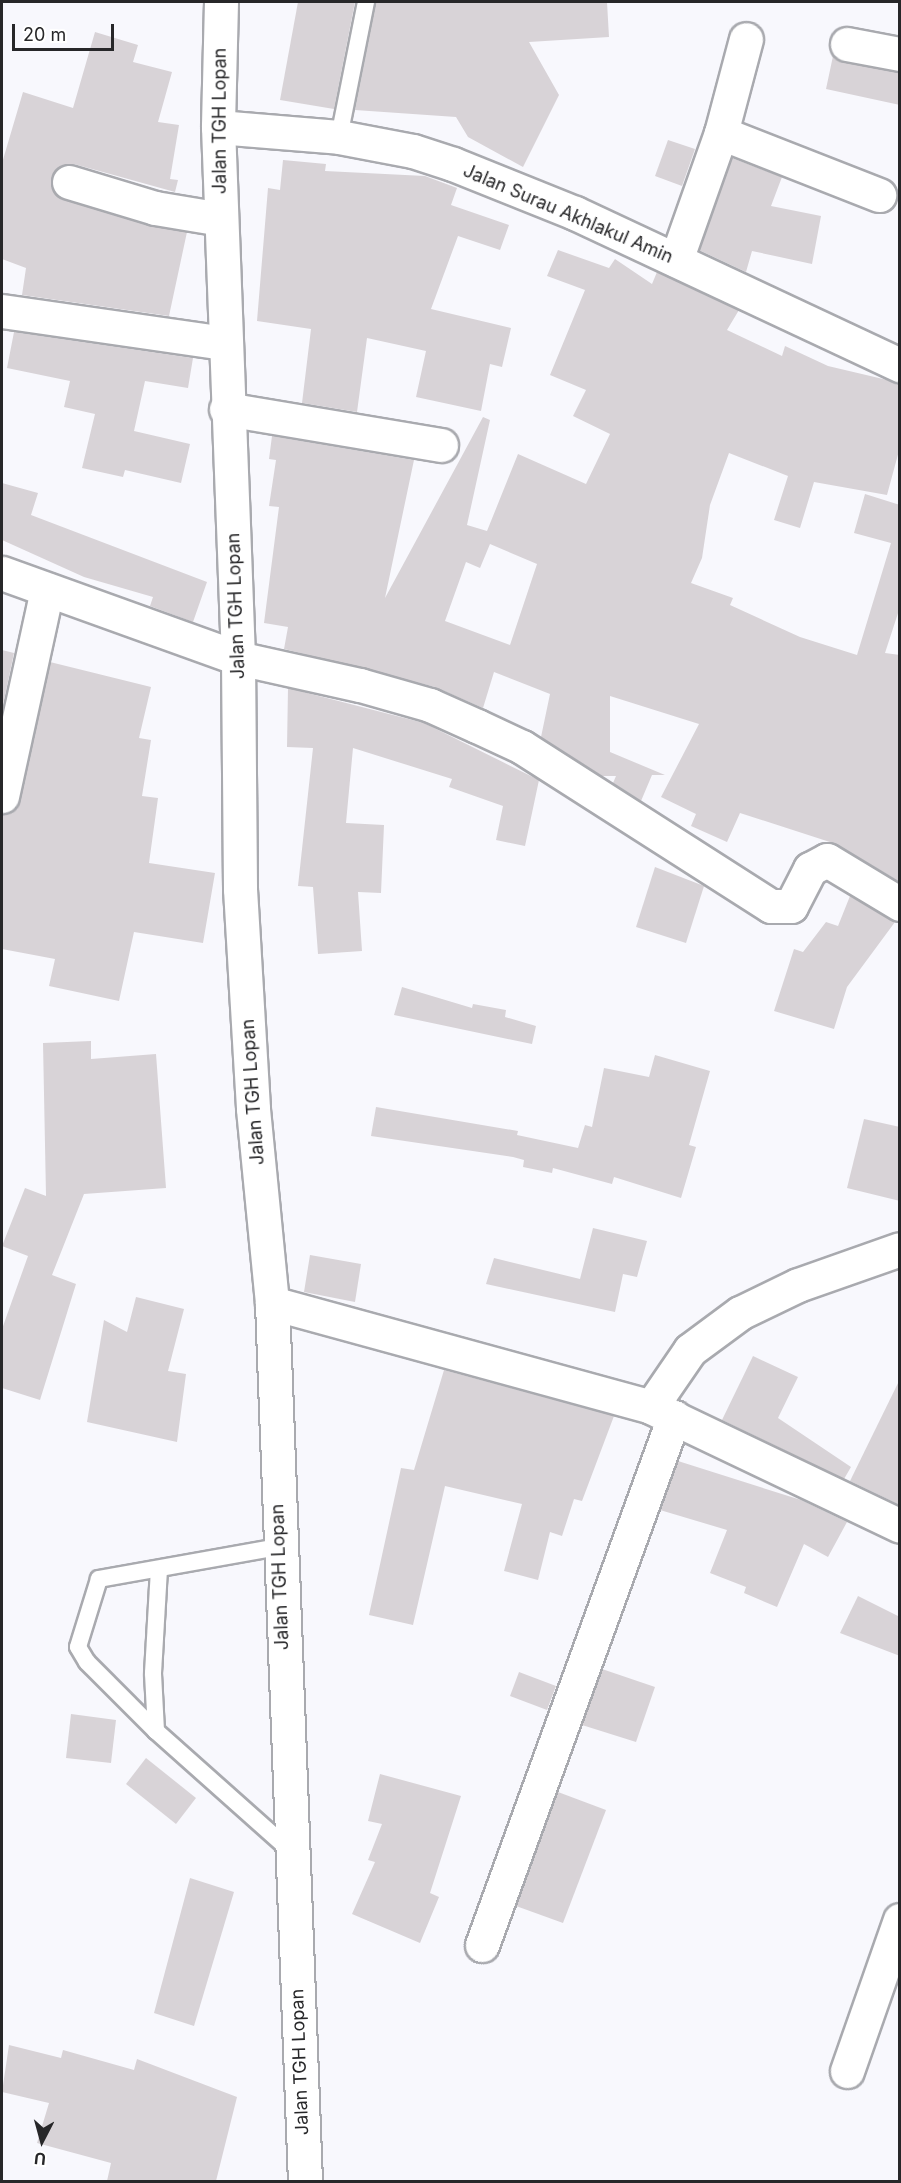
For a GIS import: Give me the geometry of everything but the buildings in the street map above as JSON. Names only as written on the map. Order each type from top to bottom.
[{"type":"main road","name":"Jalan TGH Lopan","points":[[220,2],[218,127],[223,343],[238,658],[240,901],[272,1303],[278,1547],[305,2181]]},
{"type":"main road","points":[[676,260],[720,133],[746,39]]},
{"type":"main road","points":[[848,44],[900,54]]},
{"type":"main road","name":"Jalan Surau Akhlakul Amin","points":[[218,127],[339,137],[413,151],[501,182],[676,260],[900,365]]},
{"type":"main road","points":[[720,133],[879,195]]},
{"type":"main road","points":[[69,182],[155,207],[221,219]]},
{"type":"main road","points":[[2,310],[223,343]]},
{"type":"main road","points":[[226,409],[441,445]]},
{"type":"main road","points":[[2,573],[238,658],[380,691],[477,726],[522,747],[771,906],[789,908],[810,869],[827,860],[900,904]]},
{"type":"main road","points":[[2,796],[47,590]]},
{"type":"main road","points":[[482,1945],[663,1412],[690,1350],[740,1313],[798,1285],[900,1249]]},
{"type":"main road","points":[[272,1303],[663,1412],[900,1526]]},
{"type":"main road","points":[[847,2071],[900,1920]]},
{"type":"lane","points":[[339,137],[366,2]]},
{"type":"lane","points":[[278,1547],[99,1579],[78,1647],[87,1662],[156,1731],[292,1853]]},
{"type":"lane","points":[[156,1731],[153,1673],[159,1570]]}]
